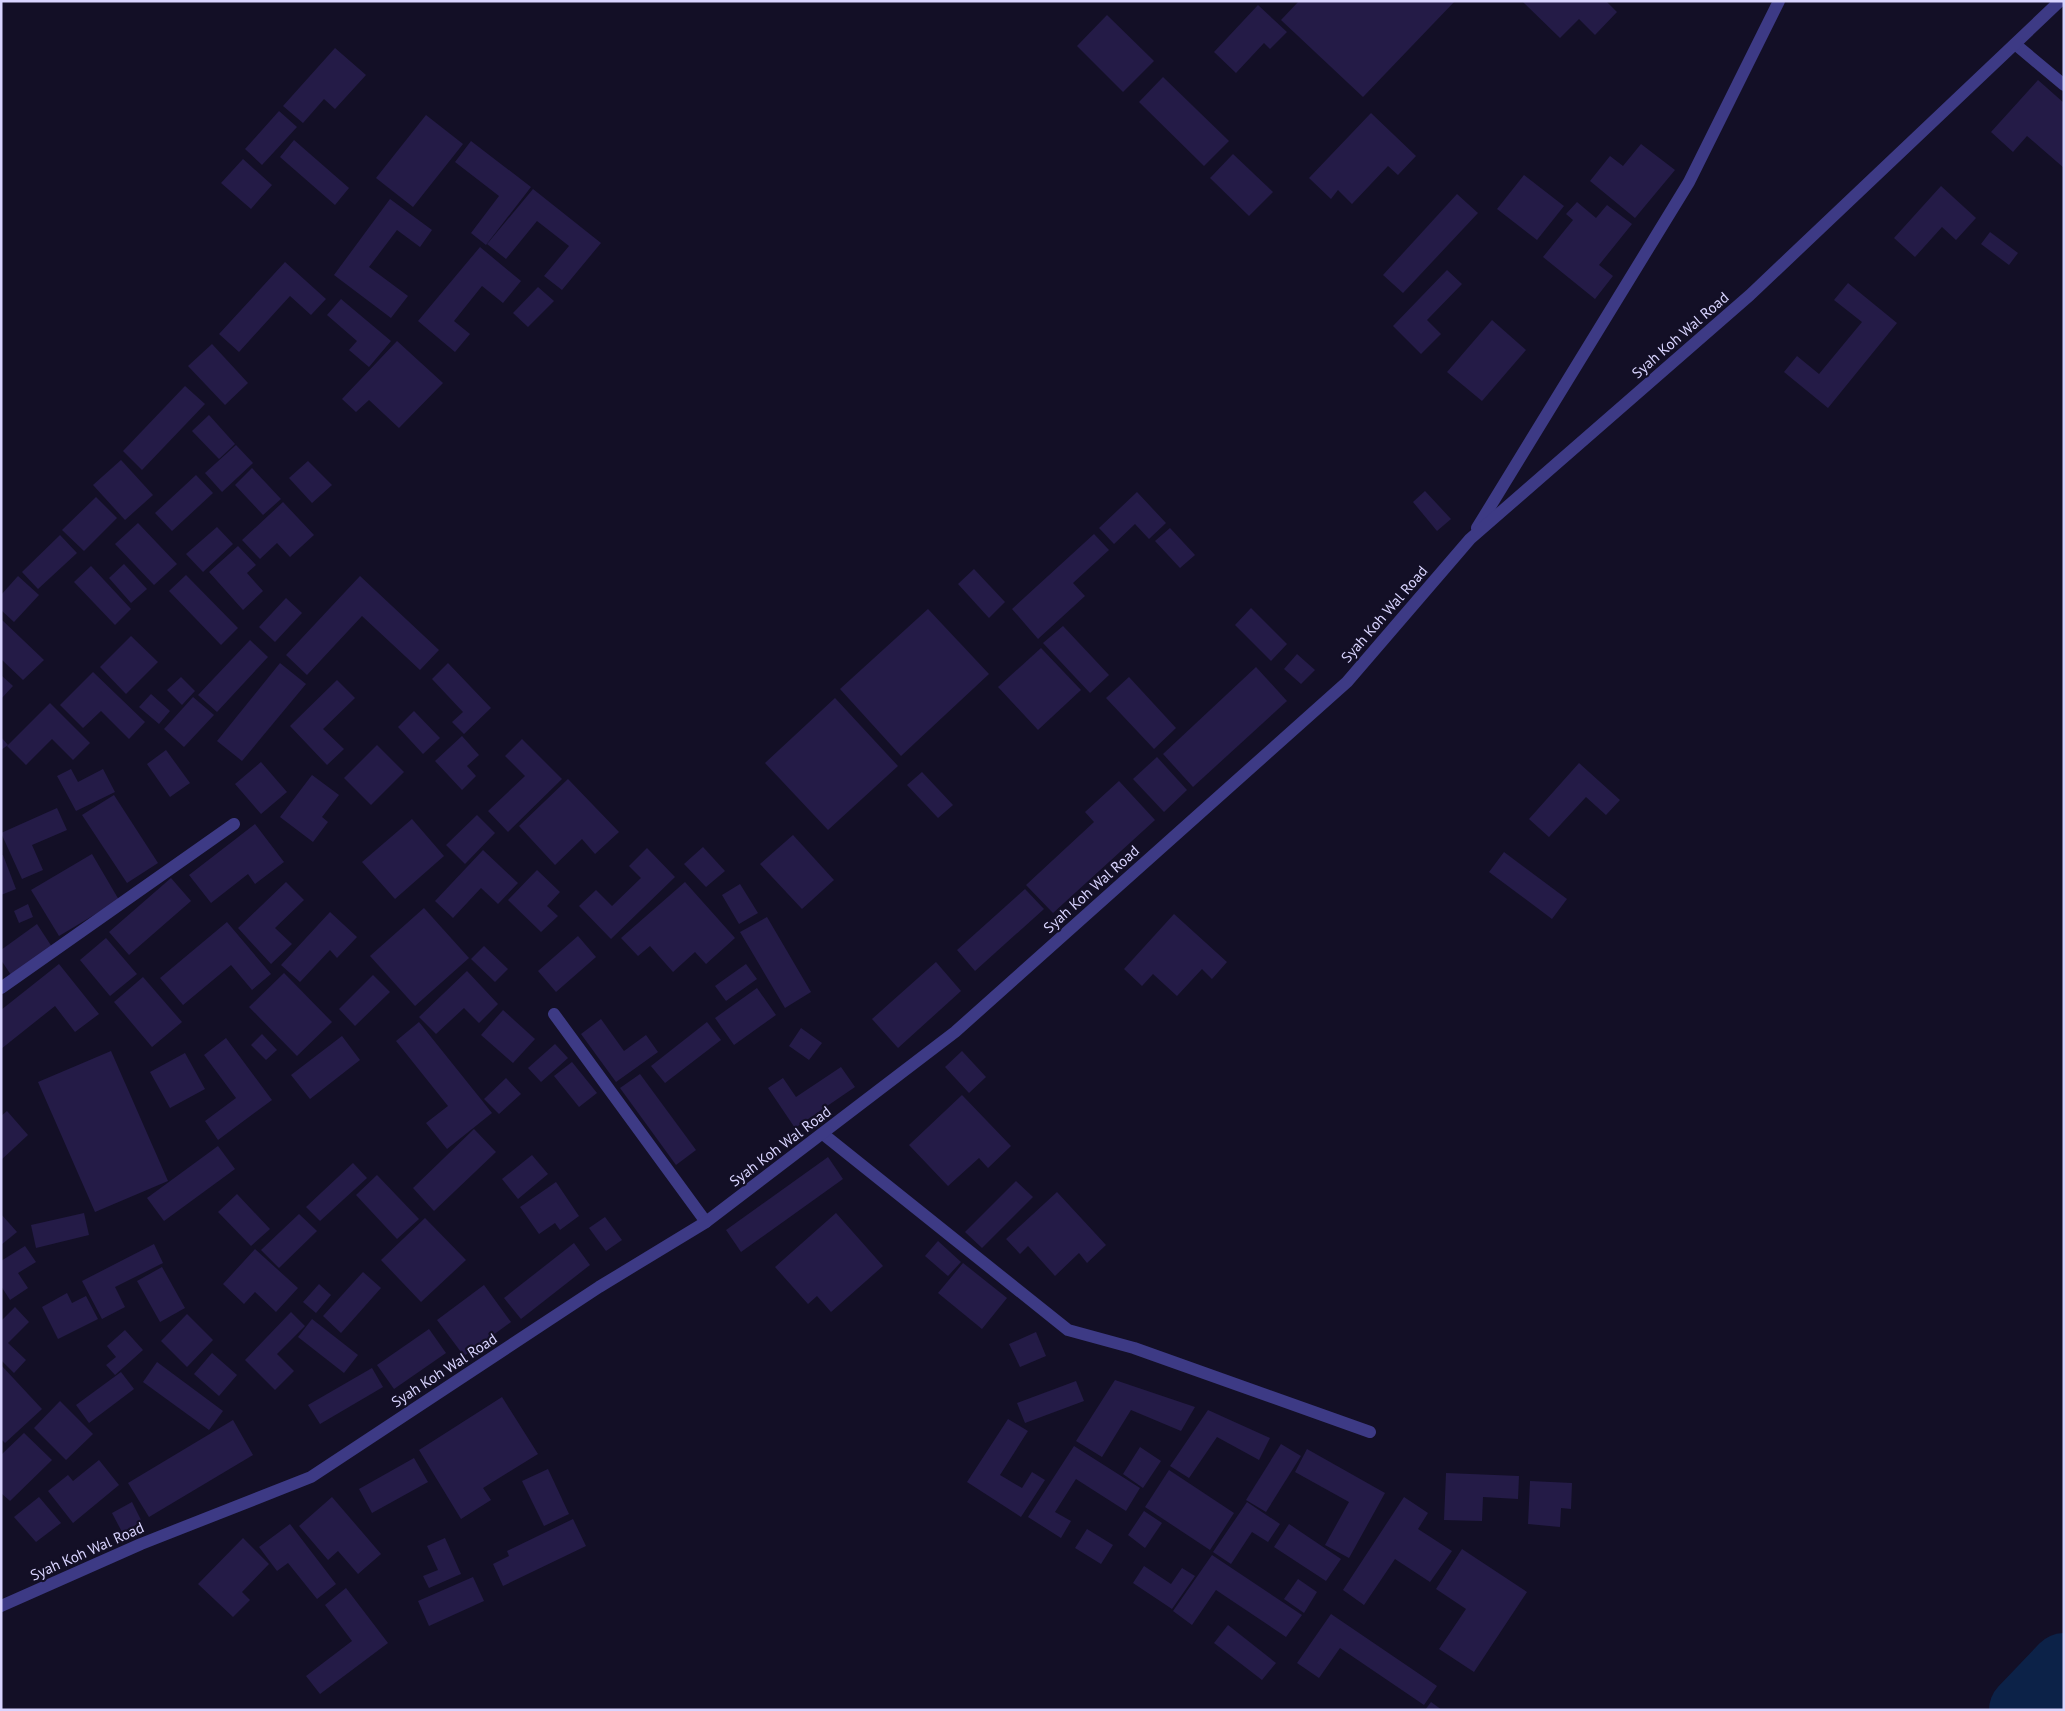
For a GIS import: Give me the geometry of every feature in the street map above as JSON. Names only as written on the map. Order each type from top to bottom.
[{"type":"street","points":[[1470,539],[1689,182],[1779,1]]},
{"type":"street","name":"Syah Koh Wal Road","points":[[1,1606],[141,1544],[311,1477],[599,1287],[706,1222],[824,1134],[955,1032],[1347,682],[1470,539],[1750,295],[2060,1]]},
{"type":"street","points":[[2015,44],[2064,85]]},
{"type":"street","points":[[1,988],[234,824]]},
{"type":"street","points":[[554,1014],[706,1222]]},
{"type":"street","points":[[824,1134],[1068,1330],[1134,1348],[1370,1432]]},
{"type":"building","points":[[1299,1],[1455,1],[1363,97],[1281,20]]},
{"type":"building","points":[[1522,1],[1606,1],[1617,12],[1595,35],[1579,19],[1560,38]]},
{"type":"building","points":[[1258,5],[1287,32],[1270,49],[1264,43],[1236,73],[1214,52]]},
{"type":"building","points":[[1107,15],[1154,61],[1123,92],[1077,46]]},
{"type":"building","points":[[335,48],[366,75],[335,109],[324,99],[303,123],[283,106]]},
{"type":"building","points":[[1163,77],[1229,141],[1204,166],[1139,102]]},
{"type":"building","points":[[2038,80],[2064,103],[2064,168],[2027,136],[2013,152],[1991,132]]},
{"type":"building","points":[[279,111],[297,127],[262,165],[245,149]]},
{"type":"building","points":[[1371,113],[1416,156],[1398,175],[1388,166],[1352,204],[1338,190],[1331,199],[1309,178]]},
{"type":"building","points":[[426,115],[463,144],[413,207],[376,178]]},
{"type":"building","points":[[294,140],[349,188],[335,205],[280,157]]},
{"type":"building","points":[[471,141],[531,187],[486,245],[471,233],[499,196],[455,162]]},
{"type":"building","points":[[1641,144],[1675,170],[1635,218],[1590,181],[1610,156],[1623,166]]},
{"type":"building","points":[[1233,154],[1273,192],[1249,216],[1210,178]]},
{"type":"building","points":[[243,159],[272,185],[251,209],[221,183]]},
{"type":"building","points":[[1524,175],[1564,206],[1537,240],[1497,209]]},
{"type":"building","points":[[1941,186],[1976,218],[1956,240],[1942,227],[1915,257],[1894,238]]},
{"type":"building","points":[[533,189],[601,243],[562,290],[544,276],[569,246],[537,221],[506,259],[487,244]]},
{"type":"building","points":[[1457,194],[1478,213],[1403,293],[1383,275]]},
{"type":"building","points":[[390,199],[432,230],[420,247],[397,230],[369,267],[408,296],[391,318],[334,275]]},
{"type":"building","points":[[1577,202],[1596,218],[1607,205],[1632,224],[1599,265],[1613,276],[1595,299],[1543,257],[1573,220],[1566,214]]},
{"type":"building","points":[[1990,232],[2018,253],[2009,265],[1981,244]]},
{"type":"building","points":[[480,247],[521,281],[503,303],[482,286],[454,321],[470,334],[455,352],[418,321]]},
{"type":"building","points":[[285,262],[326,299],[311,315],[290,296],[239,352],[219,334]]},
{"type":"building","points":[[1447,270],[1462,284],[1427,320],[1441,334],[1421,354],[1393,326]]},
{"type":"building","points":[[1848,283],[1897,323],[1828,408],[1784,372],[1797,356],[1819,374],[1862,322],[1834,300]]},
{"type":"building","points":[[538,287],[554,301],[528,327],[513,313]]},
{"type":"building","points":[[341,299],[391,341],[369,367],[349,350],[357,341],[327,315]]},
{"type":"building","points":[[1492,320],[1526,350],[1482,401],[1447,372]]},
{"type":"building","points":[[397,341],[443,383],[399,428],[369,400],[356,412],[342,399]]},
{"type":"building","points":[[212,344],[248,383],[225,405],[188,366]]},
{"type":"building","points":[[185,386],[205,404],[142,470],[123,451]]},
{"type":"building","points":[[209,415],[235,444],[219,459],[192,431]]},
{"type":"building","points":[[236,445],[253,463],[222,492],[205,473]]},
{"type":"building","points":[[121,460],[153,495],[125,520],[93,485]]},
{"type":"building","points":[[308,461],[332,485],[312,503],[289,478]]},
{"type":"building","points":[[252,468],[281,499],[263,515],[235,485]]},
{"type":"building","points":[[196,475],[213,493],[172,531],[155,513]]},
{"type":"building","points":[[1425,491],[1451,519],[1437,531],[1413,502]]},
{"type":"building","points":[[1137,492],[1166,523],[1149,539],[1135,524],[1114,544],[1099,528]]},
{"type":"building","points":[[96,497],[117,518],[84,551],[62,530]]},
{"type":"building","points":[[283,502],[314,535],[290,557],[277,543],[260,559],[242,540]]},
{"type":"building","points":[[138,523],[177,564],[154,585],[115,544]]},
{"type":"building","points":[[217,527],[233,544],[203,572],[186,554]]},
{"type":"building","points":[[1170,528],[1195,555],[1180,568],[1155,541]]},
{"type":"building","points":[[1094,534],[1109,550],[1073,583],[1085,596],[1038,639],[1012,609]]},
{"type":"building","points":[[60,535],[77,553],[38,589],[22,572]]},
{"type":"building","points":[[238,546],[256,565],[247,573],[263,591],[243,610],[209,572]]},
{"type":"building","points":[[124,564],[147,589],[131,603],[109,578]]},
{"type":"building","points":[[91,566],[131,609],[115,625],[74,582]]},
{"type":"building","points":[[974,569],[1005,602],[989,618],[958,584]]},
{"type":"building","points":[[186,575],[238,628],[221,645],[169,591]]},
{"type":"building","points":[[18,576],[39,595],[14,622],[1,610],[1,595]]},
{"type":"building","points":[[360,576],[439,650],[420,670],[362,616],[307,675],[286,655]]},
{"type":"building","points":[[286,598],[302,613],[275,642],[259,627]]},
{"type":"building","points":[[1251,608],[1287,644],[1271,661],[1235,625]]},
{"type":"building","points":[[928,609],[989,674],[901,756],[840,689]]},
{"type":"building","points":[[1,619],[44,660],[23,680],[1,659]]},
{"type":"building","points":[[1063,626],[1109,675],[1090,693],[1043,643]]},
{"type":"building","points":[[131,636],[158,662],[126,694],[100,667]]},
{"type":"building","points":[[250,640],[268,657],[217,712],[198,695]]},
{"type":"building","points":[[1041,648],[1081,690],[1038,730],[998,687]]},
{"type":"building","points":[[1297,654],[1315,670],[1301,684],[1284,669]]},
{"type":"building","points":[[280,663],[306,684],[242,761],[217,741]]},
{"type":"building","points":[[448,663],[491,708],[464,734],[452,722],[463,712],[432,679]]},
{"type":"building","points":[[1256,667],[1287,701],[1193,787],[1163,754]]},
{"type":"building","points":[[93,672],[145,722],[129,739],[101,711],[83,728],[60,705]]},
{"type":"building","points":[[1,675],[13,686],[1,699]]},
{"type":"building","points":[[181,677],[195,691],[182,705],[167,690]]},
{"type":"building","points":[[1129,677],[1176,728],[1154,749],[1106,698]]},
{"type":"building","points":[[337,680],[355,698],[323,729],[344,749],[327,765],[290,726]]},
{"type":"building","points":[[151,694],[170,711],[159,724],[139,707]]},
{"type":"building","points":[[193,697],[214,715],[184,747],[164,729]]},
{"type":"building","points":[[835,698],[898,766],[828,830],[765,763]]},
{"type":"building","points":[[50,703],[90,743],[73,760],[52,739],[26,765],[7,746]]},
{"type":"building","points":[[414,711],[440,738],[423,754],[398,727]]},
{"type":"building","points":[[462,736],[479,755],[467,766],[476,776],[462,790],[435,761]]},
{"type":"building","points":[[1,737],[8,745],[1,750]]},
{"type":"building","points":[[522,739],[562,779],[508,832],[488,811],[525,776],[505,756]]},
{"type":"building","points":[[377,745],[404,772],[371,805],[344,778]]},
{"type":"building","points":[[166,750],[190,783],[170,797],[147,764]]},
{"type":"building","points":[[1157,757],[1187,790],[1164,812],[1133,779]]},
{"type":"building","points":[[261,762],[287,792],[261,814],[235,784]]},
{"type":"building","points":[[1579,763],[1620,800],[1606,815],[1586,797],[1549,837],[1529,819]]},
{"type":"building","points":[[71,769],[78,782],[103,769],[115,792],[76,811],[57,776]]},
{"type":"building","points":[[922,772],[953,805],[938,818],[907,785]]},
{"type":"building","points":[[312,775],[339,795],[322,817],[328,822],[313,842],[280,817]]},
{"type":"building","points":[[568,779],[619,832],[595,854],[582,839],[555,865],[519,826]]},
{"type":"building","points":[[1119,781],[1155,820],[1053,913],[1026,885],[1094,822],[1085,812]]},
{"type":"building","points":[[114,795],[158,863],[127,883],[82,815]]},
{"type":"building","points":[[57,808],[67,830],[32,845],[43,870],[22,879],[1,833]]},
{"type":"building","points":[[477,815],[495,833],[465,864],[446,845]]},
{"type":"building","points":[[412,819],[444,856],[395,899],[362,862]]},
{"type":"building","points":[[255,824],[284,862],[255,884],[248,874],[211,903],[189,875]]},
{"type":"building","points":[[793,835],[834,880],[802,909],[760,864]]},
{"type":"building","points":[[703,847],[725,871],[706,887],[684,864]]},
{"type":"building","points":[[647,848],[675,877],[611,939],[579,906],[596,890],[612,906],[641,878],[629,866]]},
{"type":"building","points":[[483,850],[518,883],[498,904],[481,888],[453,918],[435,901]]},
{"type":"building","points":[[1504,852],[1567,899],[1552,919],[1489,872]]},
{"type":"building","points":[[92,854],[119,900],[59,936],[31,890]]},
{"type":"building","points":[[1,855],[3,855],[16,889],[1,895]]},
{"type":"building","points":[[537,870],[560,892],[547,906],[558,916],[541,932],[508,900]]},
{"type":"building","points":[[171,878],[191,901],[129,955],[109,932]]},
{"type":"building","points":[[286,882],[304,900],[275,928],[292,944],[271,964],[238,928]]},
{"type":"building","points":[[685,882],[735,938],[706,964],[695,952],[673,972],[650,946],[638,956],[621,938]]},
{"type":"building","points":[[740,884],[758,913],[739,924],[722,895]]},
{"type":"building","points":[[1025,889],[1044,909],[975,971],[957,950]]},
{"type":"building","points":[[28,904],[33,917],[19,923],[14,911]]},
{"type":"building","points":[[424,908],[469,958],[415,1006],[370,956]]},
{"type":"building","points":[[330,912],[357,937],[337,958],[330,950],[300,982],[281,965]]},
{"type":"building","points":[[1174,914],[1227,962],[1212,979],[1202,969],[1177,996],[1153,974],[1142,986],[1124,969]]},
{"type":"building","points":[[767,917],[811,992],[785,1008],[740,932]]},
{"type":"building","points":[[227,922],[271,974],[252,990],[231,965],[183,1005],[160,978]]},
{"type":"building","points":[[37,924],[52,947],[11,975],[1,960],[1,950]]},
{"type":"building","points":[[578,936],[596,957],[556,992],[538,971]]},
{"type":"building","points":[[106,938],[137,974],[110,996],[80,960]]},
{"type":"building","points":[[484,946],[508,969],[495,982],[471,959]]},
{"type":"building","points":[[936,962],[961,991],[898,1048],[872,1019]]},
{"type":"building","points":[[59,964],[99,1014],[75,1032],[55,1006],[1,1049],[1,1010]]},
{"type":"building","points":[[746,964],[757,979],[726,1001],[715,986]]},
{"type":"building","points":[[467,971],[498,1004],[479,1023],[464,1008],[436,1034],[419,1017]]},
{"type":"building","points":[[284,973],[332,1022],[297,1056],[249,1007]]},
{"type":"building","points":[[373,975],[390,992],[355,1026],[339,1009]]},
{"type":"building","points":[[143,977],[182,1022],[152,1047],[114,1002]]},
{"type":"building","points":[[757,988],[776,1015],[734,1045],[715,1018]]},
{"type":"building","points":[[503,1010],[535,1039],[513,1063],[481,1035]]},
{"type":"building","points":[[601,1019],[624,1051],[646,1035],[658,1052],[616,1082],[581,1034]]},
{"type":"building","points":[[419,1022],[492,1113],[447,1149],[426,1123],[448,1106],[396,1041]]},
{"type":"building","points":[[707,1022],[721,1040],[665,1083],[651,1066]]},
{"type":"building","points":[[801,1028],[822,1043],[809,1060],[789,1046]]},
{"type":"building","points":[[262,1034],[277,1050],[266,1060],[251,1045]]},
{"type":"building","points":[[342,1036],[360,1060],[310,1099],[291,1075]]},
{"type":"building","points":[[226,1038],[272,1100],[218,1140],[205,1121],[236,1098],[204,1055]]},
{"type":"building","points":[[555,1044],[568,1058],[541,1082],[528,1068]]},
{"type":"building","points":[[111,1051],[168,1181],[95,1212],[38,1082]]},
{"type":"building","points":[[962,1051],[986,1077],[969,1093],[945,1067]]},
{"type":"building","points":[[185,1053],[205,1089],[170,1108],[150,1072]]},
{"type":"building","points":[[572,1062],[597,1093],[579,1107],[554,1076]]},
{"type":"building","points":[[841,1067],[855,1087],[795,1128],[768,1088],[783,1078],[796,1097]]},
{"type":"building","points":[[640,1074],[696,1150],[676,1165],[620,1088]]},
{"type":"building","points":[[506,1078],[521,1094],[499,1114],[484,1099]]},
{"type":"building","points":[[962,1095],[1011,1146],[988,1168],[979,1158],[948,1186],[909,1145]]},
{"type":"building","points":[[7,1111],[28,1135],[1,1160],[1,1116]]},
{"type":"building","points":[[474,1129],[496,1152],[434,1211],[413,1188]]},
{"type":"building","points":[[218,1146],[235,1169],[164,1221],[147,1198]]},
{"type":"building","points":[[532,1155],[548,1174],[518,1199],[502,1179]]},
{"type":"building","points":[[828,1157],[843,1179],[741,1252],[726,1230]]},
{"type":"building","points":[[353,1163],[367,1178],[320,1221],[306,1207]]},
{"type":"building","points":[[377,1175],[419,1219],[397,1239],[356,1195]]},
{"type":"building","points":[[1016,1181],[1033,1197],[982,1248],[965,1232]]},
{"type":"building","points":[[556,1182],[579,1216],[560,1230],[555,1223],[539,1234],[520,1207]]},
{"type":"building","points":[[1057,1192],[1106,1245],[1087,1263],[1079,1253],[1055,1276],[1028,1246],[1020,1254],[1006,1239]]},
{"type":"building","points":[[237,1194],[270,1229],[251,1246],[218,1212]]},
{"type":"building","points":[[84,1213],[89,1235],[36,1248],[31,1225]]},
{"type":"building","points":[[836,1213],[883,1266],[831,1312],[817,1296],[808,1304],[775,1267]]},
{"type":"building","points":[[1,1214],[17,1232],[1,1245]]},
{"type":"building","points":[[299,1214],[317,1231],[279,1268],[261,1250]]},
{"type":"building","points":[[605,1217],[622,1240],[606,1251],[589,1228]]},
{"type":"building","points":[[425,1218],[466,1260],[421,1302],[381,1260]]},
{"type":"building","points":[[938,1241],[961,1262],[948,1276],[925,1256]]},
{"type":"building","points":[[574,1243],[590,1265],[521,1319],[504,1298]]},
{"type":"building","points":[[154,1244],[163,1263],[115,1287],[125,1307],[102,1319],[82,1281]]},
{"type":"building","points":[[25,1246],[36,1262],[18,1273],[28,1288],[10,1300],[1,1286],[1,1261]]},
{"type":"building","points":[[255,1249],[298,1288],[276,1312],[255,1292],[244,1304],[223,1284]]},
{"type":"building","points":[[963,1263],[1007,1298],[982,1329],[938,1293]]},
{"type":"building","points":[[162,1267],[185,1308],[160,1322],[137,1281]]},
{"type":"building","points":[[363,1272],[381,1288],[341,1333],[323,1316]]},
{"type":"building","points":[[319,1284],[331,1295],[316,1313],[303,1302]]},
{"type":"building","points":[[484,1285],[511,1322],[464,1356],[437,1320]]},
{"type":"building","points":[[67,1293],[72,1303],[86,1296],[98,1319],[58,1339],[42,1307]]},
{"type":"building","points":[[15,1307],[29,1322],[8,1343],[26,1360],[14,1373],[1,1360],[1,1321]]},
{"type":"building","points":[[291,1312],[305,1326],[277,1354],[294,1371],[275,1390],[245,1360]]},
{"type":"building","points":[[187,1314],[213,1340],[187,1367],[161,1341]]},
{"type":"building","points":[[312,1319],[358,1355],[344,1373],[298,1337]]},
{"type":"building","points":[[429,1329],[446,1353],[394,1389],[377,1365]]},
{"type":"building","points":[[125,1330],[143,1350],[115,1375],[106,1365],[116,1357],[107,1346]]},
{"type":"building","points":[[1036,1332],[1046,1356],[1020,1367],[1009,1344]]},
{"type":"building","points":[[212,1353],[237,1375],[219,1396],[194,1374]]},
{"type":"building","points":[[157,1362],[223,1411],[209,1430],[143,1382]]},
{"type":"building","points":[[1,1365],[42,1409],[5,1443],[1,1439]]},
{"type":"building","points":[[372,1368],[383,1387],[320,1424],[308,1405]]},
{"type":"building","points":[[121,1372],[134,1389],[89,1423],[76,1405]]},
{"type":"building","points":[[1115,1380],[1195,1407],[1181,1431],[1131,1410],[1102,1457],[1076,1441]]},
{"type":"building","points":[[1076,1381],[1084,1401],[1025,1423],[1017,1403]]},
{"type":"building","points":[[502,1397],[538,1454],[483,1488],[491,1500],[461,1519],[419,1450]]},
{"type":"building","points":[[60,1401],[93,1434],[66,1460],[34,1428]]},
{"type":"building","points":[[1208,1410],[1270,1438],[1259,1460],[1217,1437],[1189,1478],[1170,1466]]},
{"type":"building","points":[[1008,1419],[1028,1431],[1000,1475],[1022,1488],[1032,1472],[1045,1480],[1021,1517],[967,1482]]},
{"type":"building","points":[[233,1420],[253,1455],[149,1517],[128,1483]]},
{"type":"building","points":[[24,1433],[52,1460],[10,1501],[1,1493],[1,1455]]},
{"type":"building","points":[[1281,1444],[1301,1456],[1266,1512],[1246,1500]]},
{"type":"building","points":[[1074,1446],[1140,1488],[1126,1511],[1076,1479],[1055,1512],[1071,1521],[1061,1538],[1028,1517]]},
{"type":"building","points":[[1140,1447],[1161,1461],[1143,1488],[1123,1474]]},
{"type":"building","points":[[1307,1449],[1385,1493],[1349,1558],[1325,1545],[1349,1502],[1295,1472]]},
{"type":"building","points":[[414,1458],[428,1482],[372,1513],[359,1489]]},
{"type":"building","points":[[99,1460],[119,1485],[73,1523],[48,1491],[68,1475],[73,1481]]},
{"type":"building","points":[[548,1469],[569,1514],[544,1526],[522,1481]]},
{"type":"building","points":[[1169,1470],[1234,1513],[1210,1550],[1145,1507]]},
{"type":"building","points":[[1446,1473],[1519,1476],[1518,1499],[1483,1497],[1482,1521],[1444,1520]]},
{"type":"building","points":[[1530,1481],[1572,1483],[1571,1509],[1561,1508],[1560,1527],[1528,1524]]},
{"type":"building","points":[[39,1497],[61,1523],[36,1542],[14,1517]]},
{"type":"building","points":[[332,1497],[381,1554],[358,1574],[338,1551],[328,1560],[299,1526]]},
{"type":"building","points":[[1404,1497],[1428,1513],[1418,1529],[1452,1551],[1430,1582],[1395,1559],[1364,1605],[1343,1590]]},
{"type":"building","points":[[132,1502],[142,1522],[122,1532],[112,1513]]},
{"type":"building","points":[[1247,1502],[1280,1524],[1268,1542],[1252,1532],[1231,1564],[1213,1552]]},
{"type":"building","points":[[1144,1511],[1162,1523],[1145,1548],[1128,1535]]},
{"type":"building","points":[[573,1519],[586,1546],[503,1586],[493,1564],[509,1556],[507,1551]]},
{"type":"building","points":[[290,1524],[336,1584],[317,1599],[288,1563],[277,1571],[259,1547]]},
{"type":"building","points":[[1289,1524],[1341,1559],[1326,1581],[1274,1547]]},
{"type":"building","points":[[1087,1529],[1113,1545],[1101,1564],[1075,1548]]},
{"type":"building","points":[[243,1538],[269,1564],[242,1592],[250,1600],[233,1617],[198,1584]]},
{"type":"building","points":[[445,1538],[461,1574],[429,1588],[423,1576],[438,1570],[427,1546]]},
{"type":"building","points":[[1462,1549],[1527,1592],[1474,1672],[1439,1649],[1466,1609],[1436,1589]]},
{"type":"building","points":[[1212,1555],[1302,1615],[1286,1637],[1216,1590],[1192,1625],[1173,1611]]},
{"type":"building","points":[[1144,1566],[1171,1584],[1182,1568],[1195,1576],[1172,1609],[1133,1583]]},
{"type":"building","points":[[473,1577],[484,1601],[429,1626],[418,1601]]},
{"type":"building","points":[[1298,1579],[1317,1592],[1304,1613],[1284,1599]]},
{"type":"building","points":[[346,1588],[388,1643],[320,1694],[306,1676],[352,1641],[325,1605]]},
{"type":"building","points":[[1331,1614],[1437,1686],[1424,1705],[1340,1648],[1319,1678],[1297,1663]]},
{"type":"building","points":[[1228,1625],[1276,1663],[1262,1680],[1214,1643]]},
{"type":"building","points":[[1431,1702],[1442,1710],[1425,1710]]},
{"type":"waterway","points":[[2023,1710],[2064,1667]]}]
